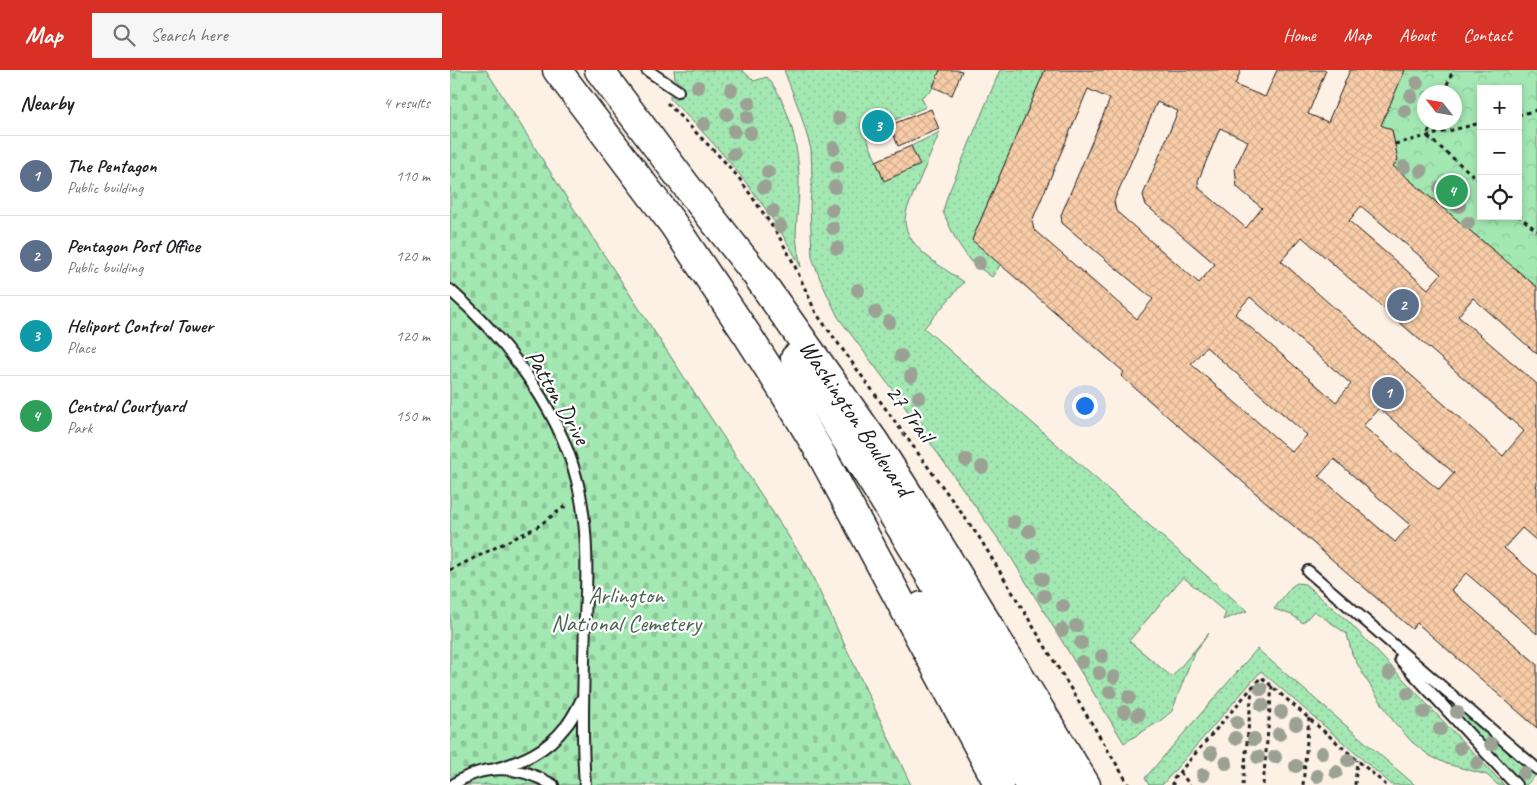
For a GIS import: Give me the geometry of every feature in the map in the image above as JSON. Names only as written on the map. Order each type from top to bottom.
[{"type":"highway","name":"Washington Boulevard","points":[[557,70],[673,224],[748,336],[820,452],[999,785]]},
{"type":"highway","name":"Washington Boulevard","points":[[599,70],[691,192],[755,272],[874,441],[1086,785]]},
{"type":"highway","points":[[691,192],[744,283],[799,365],[887,505],[1057,785]]},
{"type":"highway","points":[[820,452],[884,540],[1029,785]]},
{"type":"highway","points":[[1053,731],[1098,785]]},
{"type":"lane","points":[[647,70],[678,91]]},
{"type":"lane","name":"Patton Drive","points":[[450,290],[475,312],[518,363],[558,428],[572,460],[580,494],[586,541],[587,576],[583,696],[585,785]]},
{"type":"lane","points":[[1308,571],[1369,626],[1537,769]]},
{"type":"lane","points":[[1369,626],[1516,785]]},
{"type":"lane","points":[[453,785],[474,774],[525,759],[553,740],[567,724],[583,696]]},
{"type":"lane","points":[[491,770],[508,769],[524,771],[540,777],[553,785]]},
{"type":"path","points":[[1447,85],[1453,70]]},
{"type":"path","name":"27 Trail","points":[[665,83],[663,98],[724,160],[739,178],[777,233],[794,262],[816,313],[979,537],[1129,785]]},
{"type":"path","points":[[1522,113],[1537,110]]},
{"type":"path","points":[[1395,144],[1477,124]]},
{"type":"path","points":[[1427,136],[1429,130]]},
{"type":"path","points":[[1427,136],[1477,179]]},
{"type":"path","points":[[1522,218],[1537,231]]},
{"type":"path","points":[[450,570],[537,528],[580,494]]},
{"type":"path","points":[[1174,785],[1171,782],[1261,677],[1385,785]]},
{"type":"path","points":[[1263,785],[1272,686]]},
{"type":"path","points":[[1243,785],[1252,688]]},
{"type":"path","points":[[1303,785],[1309,718]]},
{"type":"path","points":[[1355,785],[1357,760]]},
{"type":"path","points":[[1180,772],[1190,785]]},
{"type":"green space","name":"Arlington National Cemetery","points":[[450,70],[486,70],[566,197],[806,563],[911,785],[450,785]]},
{"type":"green space","points":[[674,70],[742,70],[754,81],[767,77],[775,88],[782,100],[792,128],[798,158],[799,192],[796,236],[801,267],[774,221],[742,178],[708,137],[670,99],[670,95],[676,99],[683,86],[675,79]]},
{"type":"green space","points":[[784,70],[940,70],[931,91],[921,97],[926,107],[892,121],[888,113],[861,124],[884,180],[919,164],[911,146],[940,132],[907,209],[905,221],[907,231],[919,248],[937,264],[964,282],[924,328],[1247,611],[1223,620],[1226,613],[1183,577],[1129,641],[1172,677],[1209,633],[1193,655],[1172,711],[1160,721],[1124,743],[1009,554],[900,400],[838,317],[812,257],[810,205],[811,149],[800,112]]},
{"type":"green space","points":[[1000,70],[1045,70],[972,240],[1001,264],[992,277],[970,261],[955,238],[943,212],[947,197]]},
{"type":"green space","points":[[1405,70],[1537,70],[1537,287],[1393,166],[1398,160],[1392,131],[1381,125]]},
{"type":"green space","points":[[1297,583],[1305,584],[1349,622],[1504,785],[1498,785],[1487,775],[1447,764],[1430,756],[1412,742],[1394,722],[1364,676],[1352,654],[1347,634],[1314,611],[1303,623],[1292,615],[1274,609],[1291,587]]},
{"type":"green space","points":[[1257,649],[1415,785],[1392,785],[1261,671],[1162,785],[1149,785],[1145,778]]},
{"type":"green space","points":[[1436,689],[1537,774],[1526,785],[1522,785],[1434,692]]},
{"type":"building","points":[[940,70],[962,71],[952,95],[933,87]]},
{"type":"building","points":[[1045,70],[1241,70],[1235,85],[1265,97],[1277,70],[1326,70],[1308,114],[1328,122],[1350,70],[1405,70],[1381,125],[1392,130],[1398,160],[1393,166],[1537,287],[1537,354],[1473,298],[1458,316],[1537,384],[1537,541],[1522,528],[1504,548],[1537,576],[1537,634],[1466,573],[1451,590],[1537,664],[1537,728],[1417,623],[1412,629],[1121,376],[1124,372],[972,240]],"holes":[[[1088,89],[1110,99],[1061,215],[1062,223],[1153,299],[1137,319],[1034,230],[1032,221]],[[1157,102],[1178,111],[1143,195],[1146,205],[1215,264],[1199,283],[1116,211],[1114,201]],[[1220,128],[1248,141],[1235,168],[1237,187],[1262,208],[1246,228],[1199,188],[1198,181]],[[1361,206],[1441,274],[1428,289],[1349,221]],[[1302,237],[1524,431],[1503,456],[1281,261]],[[1250,297],[1351,384],[1336,402],[1235,314]],[[1206,347],[1307,435],[1292,452],[1191,364]],[[1379,408],[1454,473],[1439,490],[1363,426]],[[1334,459],[1410,525],[1395,542],[1319,476]]]},
{"type":"building","points":[[931,109],[939,129],[898,146],[890,125]]},
{"type":"building","points":[[886,115],[891,128],[870,136],[865,123]]},
{"type":"building","points":[[911,146],[920,165],[884,181],[876,161]]},
{"type":"place","name":"Heliport Control Tower","points":[[878,126]]},
{"type":"place","name":"Central Courtyard","points":[[1452,191]]},
{"type":"place","name":"Pentagon Post Office","points":[[1403,305]]},
{"type":"place","name":"The Pentagon","points":[[1388,393]]}]
